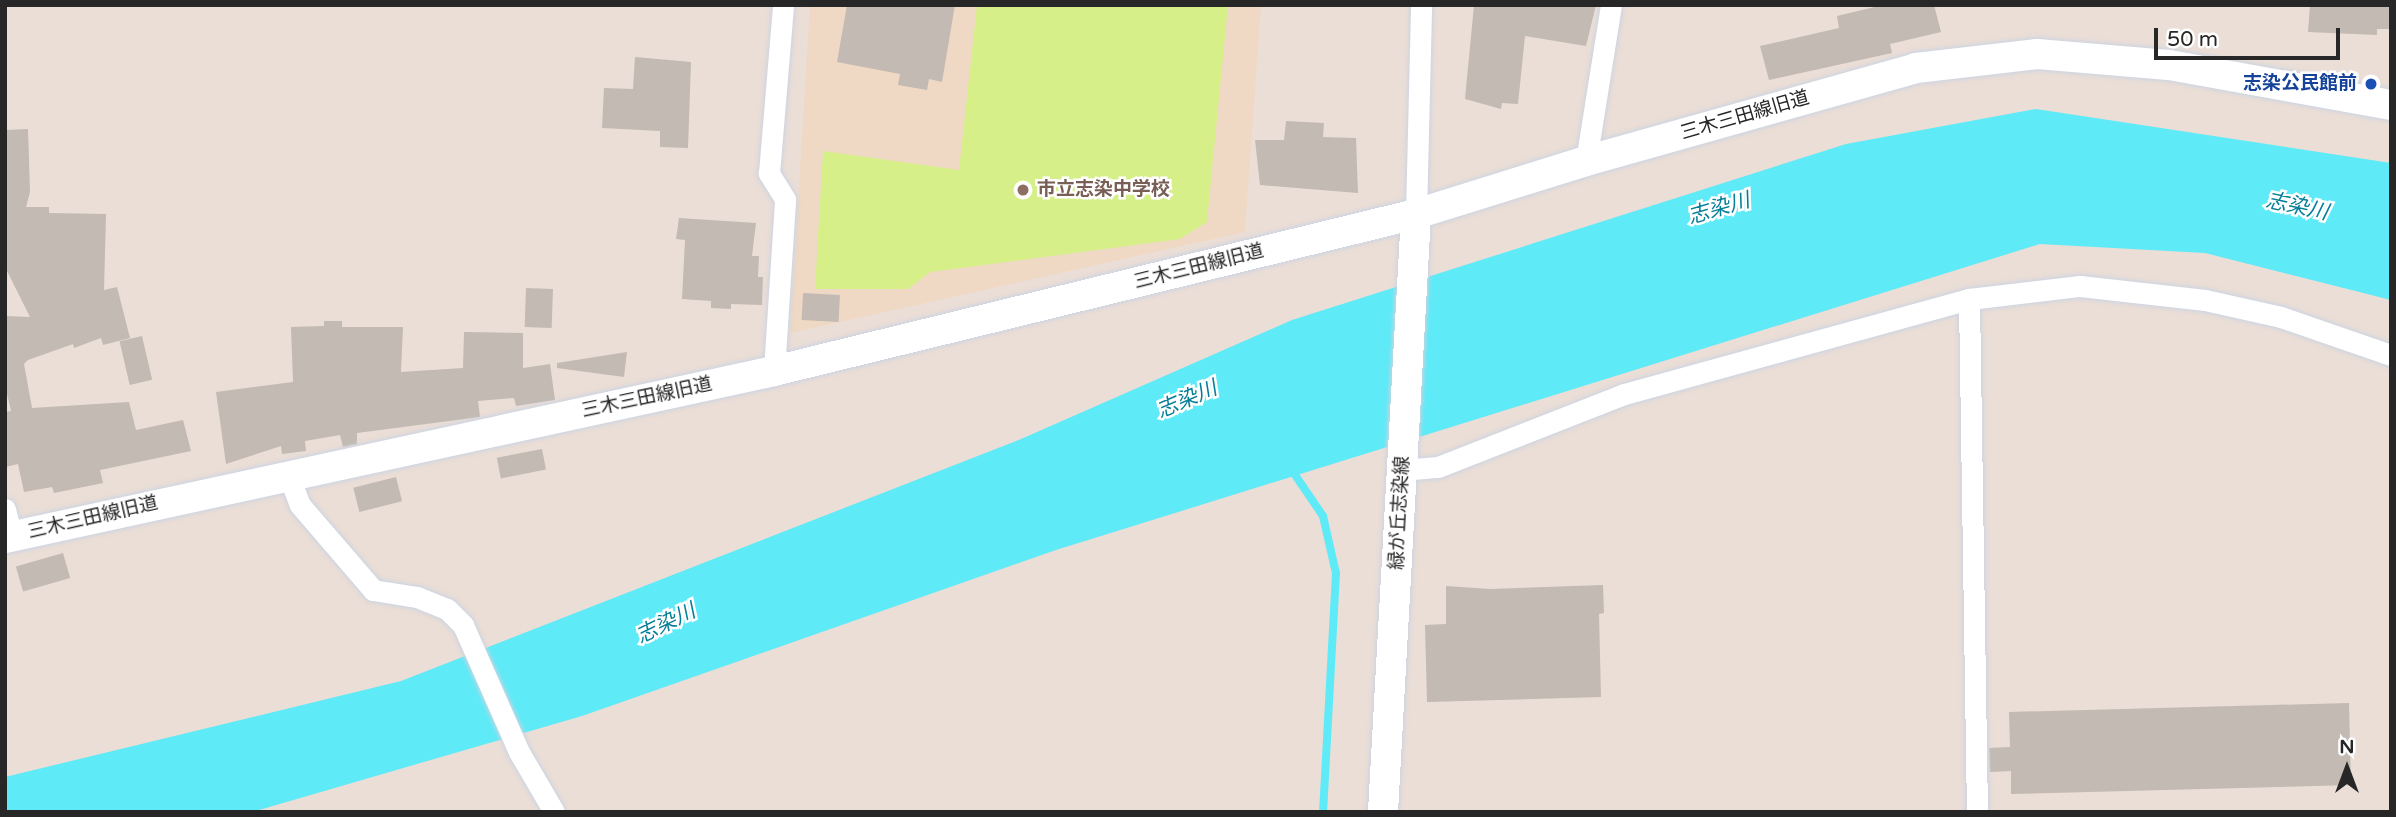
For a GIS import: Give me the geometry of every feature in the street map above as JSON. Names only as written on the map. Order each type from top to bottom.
[{"type":"street","points":[[774,371],[785,199],[769,173],[783,5]]},
{"type":"street","points":[[1416,214],[1421,5]]},
{"type":"street","points":[[1586,160],[1611,5]]},
{"type":"street","name":"三木三田線旧道","points":[[7,528],[288,474],[774,371],[1416,214],[1586,160],[1916,68],[2037,54],[2169,65],[2391,105]]},
{"type":"street","name":"緑が丘志染線","points":[[1383,812],[1416,214]]},
{"type":"street","points":[[1402,470],[1438,467],[1625,394],[1969,299],[2080,286],[2205,300],[2281,317],[2391,355]]},
{"type":"street","points":[[1969,299],[1977,812]]},
{"type":"street","points":[[288,474],[300,505],[373,590],[417,597],[447,608],[463,625],[519,751],[554,812]]},
{"type":"shaded area","name":"市立志染中学校","points":[[810,5],[1261,5],[1245,232],[790,333]]},
{"type":"green space","name":"市立志染中学校","points":[[977,5],[1228,5],[1207,222],[1180,239],[930,272],[908,289],[815,289],[823,151],[959,170]]},
{"type":"water","name":"志染川","points":[[2036,109],[2391,163],[2391,300],[2205,253],[2040,244],[1056,550],[582,716],[252,812],[5,812],[5,777],[401,681],[1021,439],[1292,320],[1846,144]]},
{"type":"building","points":[[847,5],[955,5],[942,82],[929,79],[927,90],[898,85],[900,74],[837,62]]},
{"type":"building","points":[[1474,5],[1596,5],[1586,46],[1525,36],[1518,104],[1502,103],[1501,109],[1465,99]]},
{"type":"building","points":[[1883,5],[1934,5],[1941,32],[1890,44],[1892,53],[1769,80],[1760,46],[1839,28],[1837,16]]},
{"type":"building","points":[[2310,5],[2391,5],[2391,29],[2377,29],[2377,35],[2308,32]]},
{"type":"building","points":[[635,57],[691,62],[688,148],[660,147],[660,131],[602,128],[604,88],[633,89]]},
{"type":"building","points":[[1286,121],[1324,123],[1323,137],[1356,138],[1358,193],[1260,185],[1255,140],[1284,140]]},
{"type":"building","points":[[28,129],[30,192],[26,207],[49,207],[49,213],[106,214],[104,290],[117,287],[130,338],[103,345],[101,338],[74,348],[73,344],[28,360],[24,364],[32,408],[129,402],[136,430],[183,420],[191,451],[100,470],[103,483],[54,493],[52,487],[24,492],[18,464],[5,467],[5,412],[11,411],[5,385],[5,316],[30,317],[5,267],[5,130]]},
{"type":"building","points":[[679,218],[756,223],[752,256],[759,256],[758,277],[763,277],[762,305],[731,304],[731,309],[711,308],[711,301],[682,299],[685,240],[676,239]]},
{"type":"building","points":[[526,288],[553,289],[552,328],[525,327]]},
{"type":"building","points":[[803,293],[840,295],[839,322],[802,320]]},
{"type":"building","points":[[324,321],[342,321],[342,327],[403,327],[401,372],[463,368],[464,332],[523,333],[523,368],[550,364],[555,400],[516,406],[514,398],[478,401],[480,417],[357,433],[357,444],[343,447],[340,435],[305,441],[306,451],[282,454],[281,446],[226,464],[216,392],[293,382],[291,327],[324,326]]},
{"type":"building","points":[[142,336],[152,380],[130,385],[120,341]]},
{"type":"building","points":[[627,352],[624,377],[557,368],[557,363]]},
{"type":"building","points":[[542,449],[546,470],[501,478],[497,458]]},
{"type":"building","points":[[396,477],[402,501],[359,512],[353,488]]},
{"type":"building","points":[[63,553],[70,578],[23,591],[16,567]]},
{"type":"building","points":[[1603,585],[1604,613],[1599,614],[1601,697],[1427,702],[1425,625],[1446,624],[1446,586],[1490,589]]},
{"type":"building","points":[[2349,703],[2351,785],[2011,794],[2011,771],[1990,772],[1989,748],[2010,747],[2009,712]]},
{"type":"waterway","points":[[1289,466],[1323,516],[1336,573],[1323,812]]},
{"type":"place","name":"志染公民館前","points":[[2371,84]]},
{"type":"place","name":"市立志染中学校","points":[[1023,190]]}]
